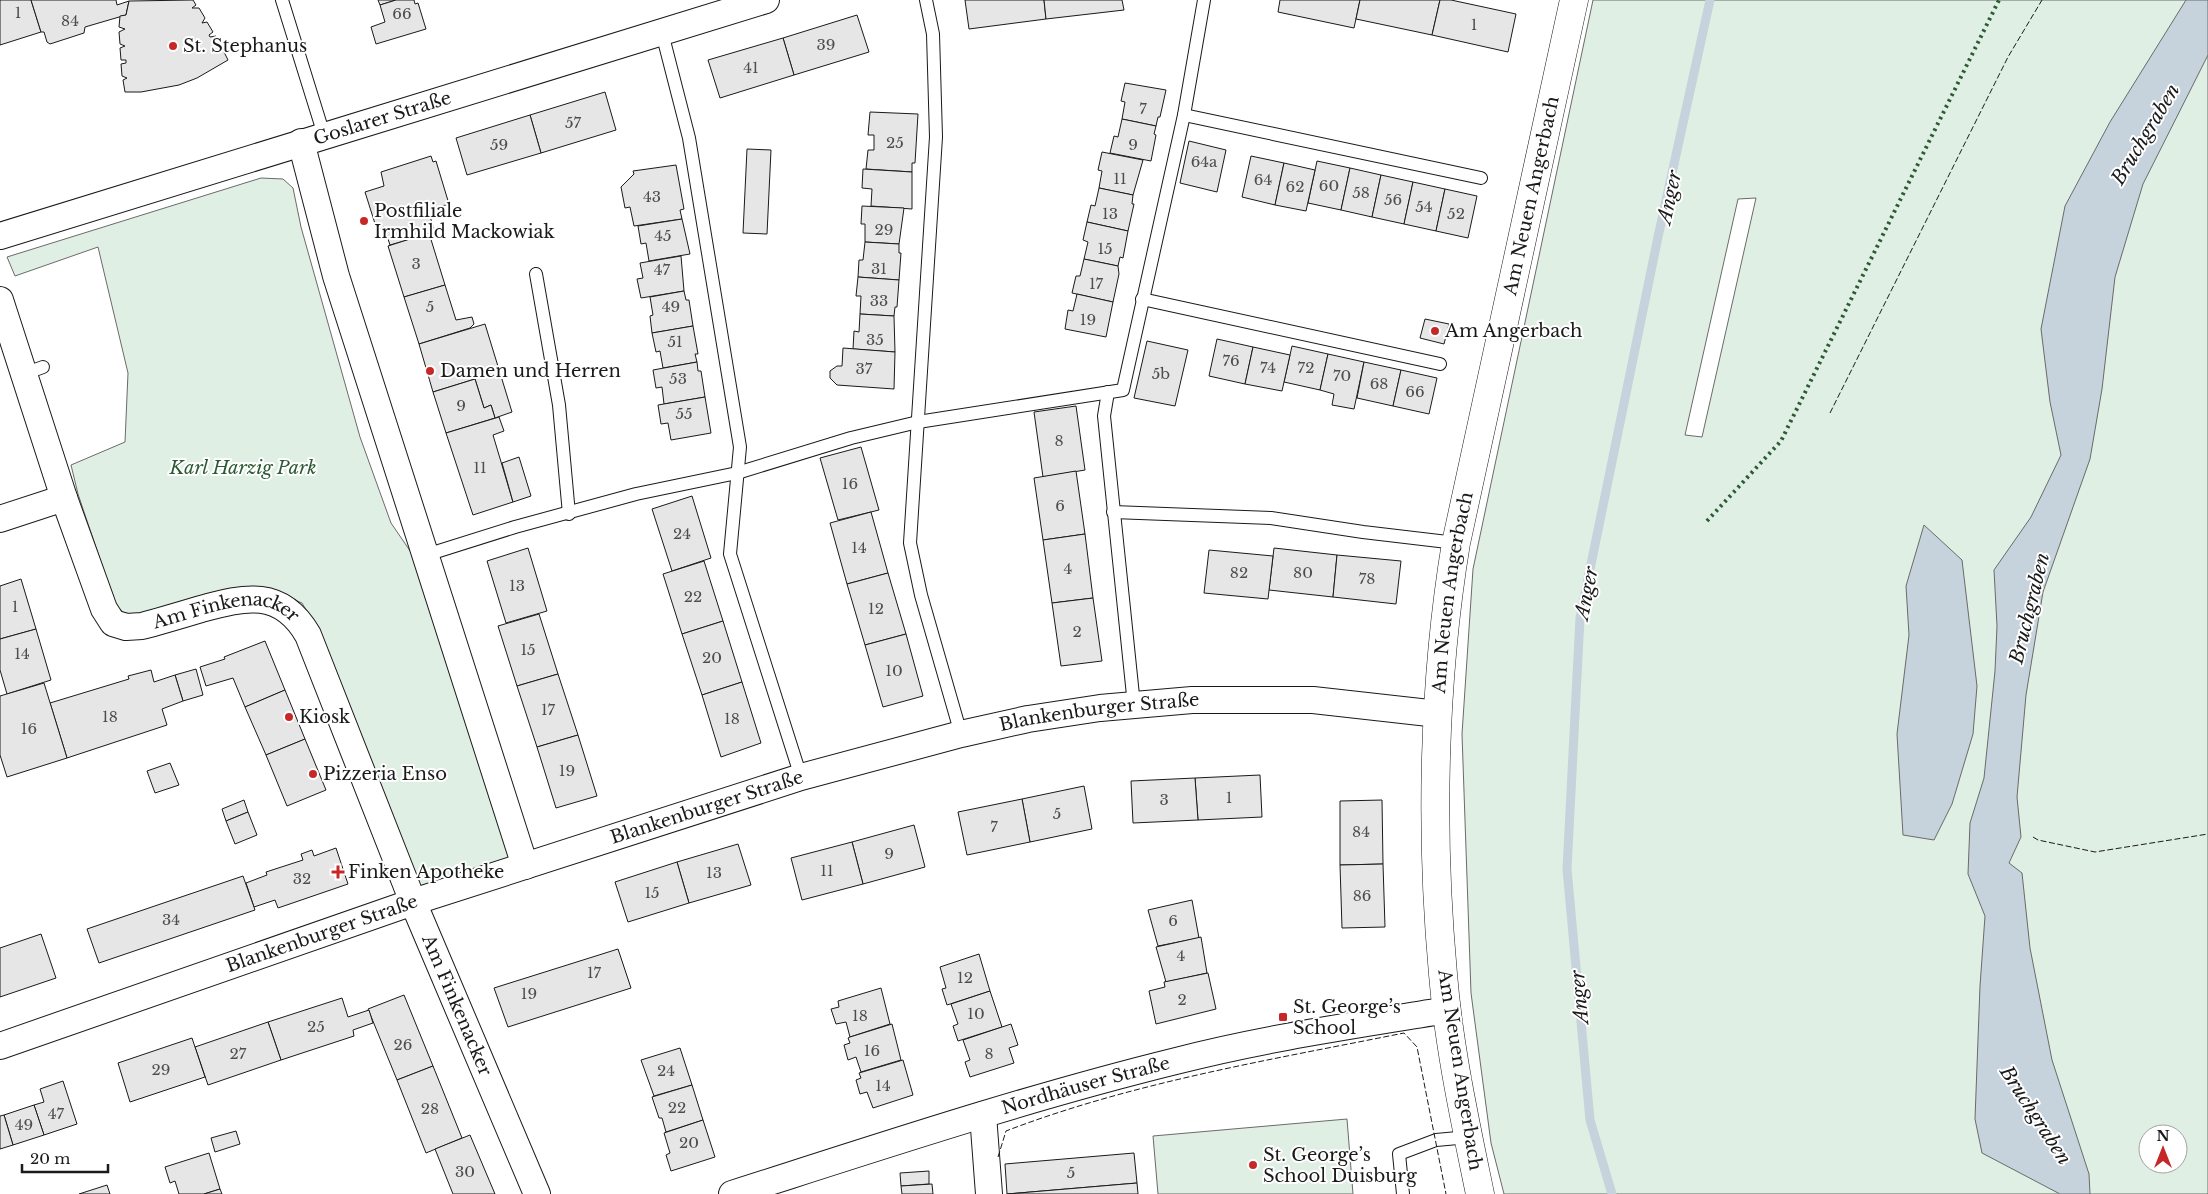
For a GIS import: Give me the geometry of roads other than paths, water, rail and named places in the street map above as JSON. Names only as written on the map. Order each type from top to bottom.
[{"type":"street","name":"Goslarer Straße","points":[[0,236],[766,0]]},
{"type":"street","name":"Am Neuen Angerbach","points":[[1480,1194],[1447,1010],[1443,973],[1438,859],[1438,714],[1450,580],[1456,543],[1574,0]]},
{"type":"street","points":[[312,139],[336,276],[526,866]]},
{"type":"street","name":"Am Finkenacker","points":[[0,300],[34,371],[64,498],[104,609],[113,623],[126,627],[142,626],[237,599],[262,599],[284,607],[298,619],[308,635],[414,902],[538,1194]]},
{"type":"street","points":[[0,519],[64,498]]},
{"type":"street","name":"Blankenburger Straße","points":[[0,1046],[414,902],[801,777],[960,734],[1037,717],[1192,700],[1314,700],[1438,714]]},
{"type":"street","name":"Nordhäuser Straße","points":[[732,1194],[983,1115],[1177,1061],[1321,1031],[1447,1010]]},
{"type":"street","points":[[983,1115],[989,1194]]},
{"type":"lane","points":[[282,0],[312,139]]},
{"type":"lane","points":[[926,0],[933,34],[936,137],[910,543],[921,595],[960,734]]},
{"type":"lane","points":[[426,555],[515,527],[569,514],[636,494],[737,473],[851,438],[918,422],[1123,390],[1184,115],[1204,0]]},
{"type":"lane","points":[[662,32],[689,138],[740,447],[730,554],[801,777]]},
{"type":"lane","points":[[1184,115],[1481,178]]},
{"type":"lane","points":[[536,274],[559,405],[569,514]]},
{"type":"lane","points":[[1142,299],[1440,364]]},
{"type":"lane","points":[[1108,392],[1104,416],[1134,705]]},
{"type":"lane","points":[[1113,512],[1272,518],[1363,532],[1456,543]]},
{"type":"lane","points":[[1403,1194],[1399,1154],[1436,1140],[1469,1137]]},
{"type":"water","name":"Bruchgraben","points":[[2186,0],[2208,0],[2208,55],[2143,184],[2115,277],[2102,389],[2090,459],[2043,592],[2026,695],[2017,797],[2021,837],[2009,863],[2022,873],[2030,948],[2052,1060],[2089,1174],[2090,1194],[2060,1194],[1982,1153],[1975,1119],[1980,986],[1985,916],[1968,874],[1970,823],[1984,778],[1995,671],[1997,626],[1994,570],[2031,517],[2061,455],[2050,402],[2041,329],[2065,206],[2110,122]]},
{"type":"water","points":[[1924,525],[1962,560],[1977,686],[1973,734],[1952,804],[1934,840],[1903,835],[1897,734],[1909,635],[1906,586]]},
{"type":"waterway","name":"Anger","points":[[1612,1194],[1590,1120],[1567,869],[1580,618],[1658,237],[1710,0]]},
{"type":"place","name":"St. Stephanus","points":[[173,46]]},
{"type":"place","name":"Postfiliale Irmhild Mackowiak","points":[[364,221]]},
{"type":"place","name":"Am Angerbach","points":[[1435,331]]},
{"type":"place","name":"Damen und Herren","points":[[430,371]]},
{"type":"place","name":"Kiosk","points":[[289,717]]},
{"type":"place","name":"Pizzeria Enso","points":[[313,774]]},
{"type":"place","name":"Finken Apotheke","points":[[338,872]]},
{"type":"place","name":"St. George’s School","points":[[1283,1017]]},
{"type":"place","name":"St. George’s School Duisburg","points":[[1253,1165]]},
{"type":"park label","name":"Karl Harzig Park","points":[[243,468]]}]
